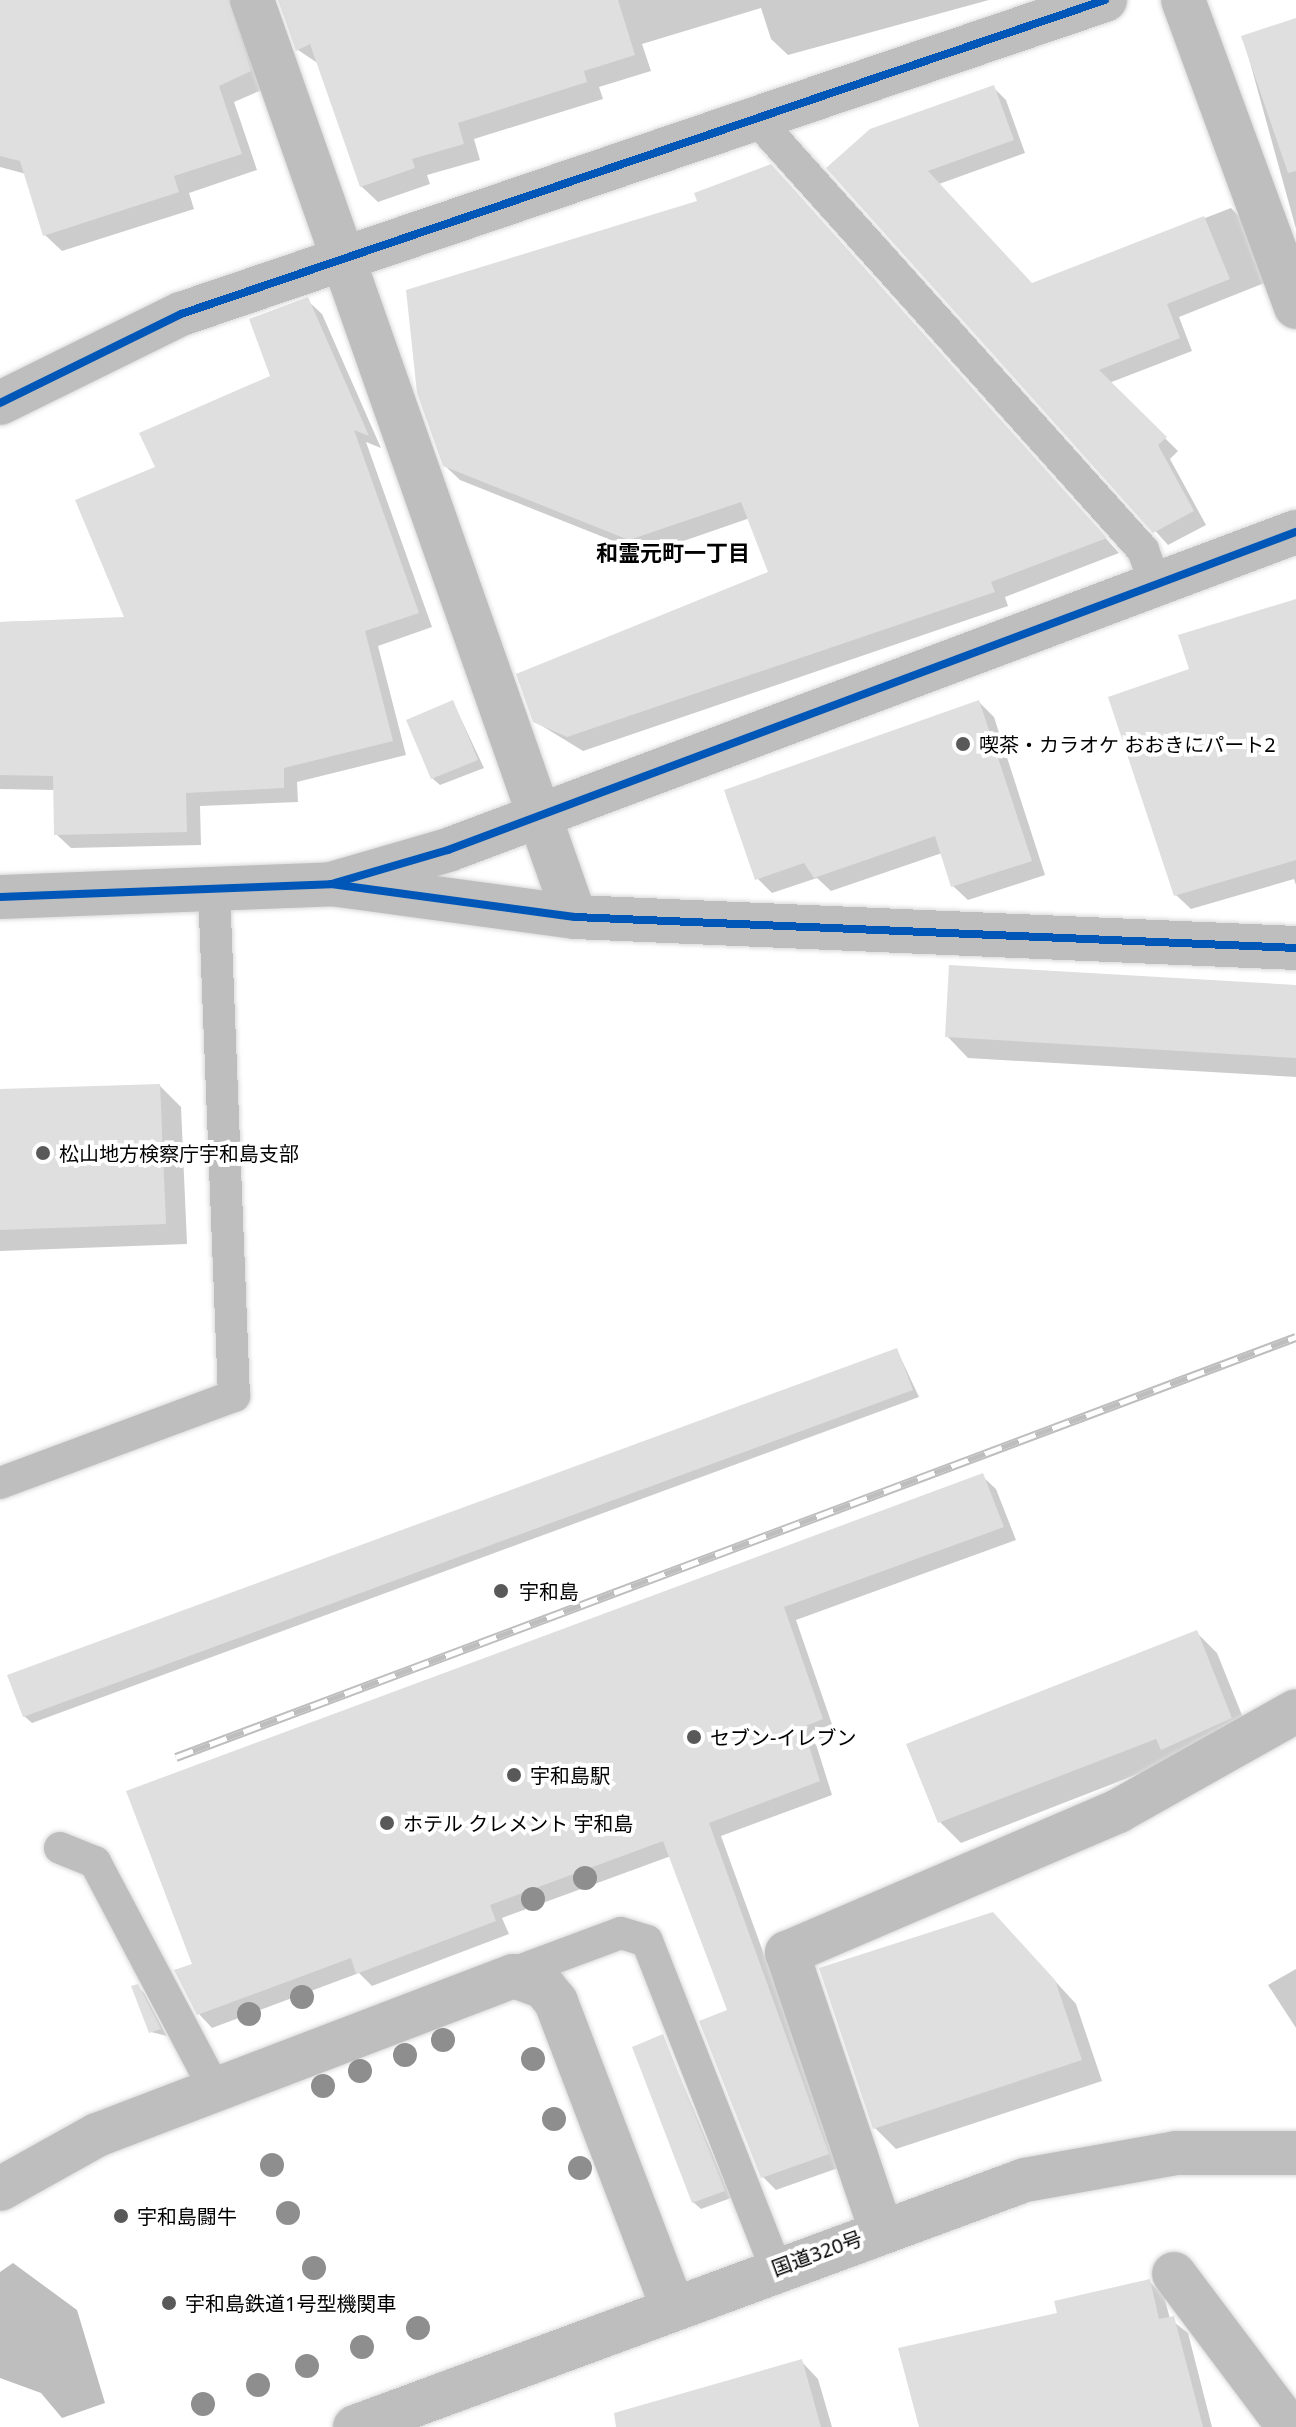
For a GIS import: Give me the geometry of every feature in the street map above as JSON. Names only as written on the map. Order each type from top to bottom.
[{"type":"main road","points":[[252,0],[339,262],[542,810],[575,917]]},
{"type":"main road","points":[[0,403],[181,314],[759,122],[1105,0]]},
{"type":"main road","points":[[1183,0],[1296,307]]},
{"type":"main road","points":[[331,884],[448,850],[542,810],[1296,532]]},
{"type":"main road","points":[[0,897],[331,884],[575,917],[1296,948]]},
{"type":"main road","points":[[881,2230],[787,1953],[1118,1811],[1296,1711]]},
{"type":"main road","points":[[0,2189],[50,2156],[214,2088],[497,1979],[531,1980],[556,2002],[672,2306]]},
{"type":"main road","name":"国道320号","points":[[355,2427],[881,2230],[1092,2163],[1176,2153],[1296,2153]]},
{"type":"main road","points":[[1174,2274],[1289,2427]]},
{"type":"lane","points":[[759,122],[1143,550],[1155,583]]},
{"type":"lane","points":[[0,1483],[234,1396],[214,889]]},
{"type":"lane","points":[[60,1848],[95,1862],[214,2088]]},
{"type":"lane","points":[[497,1979],[621,1933],[647,1941],[776,2268]]},
{"type":"shaded area","points":[[13,2263],[77,2310],[105,2403],[62,2418],[41,2393],[0,2378],[0,2272]]},
{"type":"building","points":[[0,0],[228,0],[251,71],[219,86],[242,154],[174,176],[179,192],[43,236],[20,161],[0,156]]},
{"type":"building","points":[[278,0],[618,0],[635,55],[584,71],[587,82],[458,123],[464,144],[412,159],[415,168],[360,187],[310,44],[296,51]]},
{"type":"building","points":[[1296,18],[1296,171],[1288,173],[1241,36]]},
{"type":"building","points":[[994,85],[1014,140],[928,171],[1032,283],[1204,216],[1230,279],[1167,304],[1180,338],[1099,370],[1167,437],[1158,445],[1194,511],[1153,533],[826,168],[870,129]]},
{"type":"building","points":[[771,164],[1107,538],[991,582],[995,592],[567,737],[533,722],[516,674],[768,572],[741,502],[629,540],[443,466],[417,393],[406,290],[697,201],[694,193]]},
{"type":"building","points":[[308,297],[369,436],[354,430],[419,613],[365,631],[393,741],[284,768],[284,788],[186,793],[187,832],[54,835],[53,776],[0,775],[0,622],[124,617],[75,500],[155,467],[139,433],[270,376],[249,319]]},
{"type":"building","points":[[1296,599],[1296,860],[1174,896],[1108,697],[1189,669],[1178,635]]},
{"type":"building","points":[[453,700],[478,760],[431,779],[406,720]]},
{"type":"building","points":[[979,700],[1032,861],[951,887],[935,836],[814,878],[804,863],[755,880],[724,790]]},
{"type":"building","points":[[949,965],[1296,985],[1296,1058],[945,1037]]},
{"type":"building","points":[[160,1084],[166,1224],[0,1230],[0,1089]]},
{"type":"building","points":[[897,1348],[913,1390],[23,1717],[7,1675]]},
{"type":"building","points":[[983,1473],[1004,1527],[784,1607],[823,1719],[803,1727],[820,1781],[709,1823],[829,2154],[761,2178],[699,2021],[727,2010],[663,1841],[490,1905],[496,1921],[356,1974],[351,1958],[197,2015],[174,1970],[192,1964],[126,1791]]},
{"type":"building","points":[[1197,1630],[1232,1718],[1161,1750],[1156,1739],[938,1823],[906,1744]]},
{"type":"building","points":[[993,1912],[1055,1980],[1082,2060],[873,2129],[819,1968]]},
{"type":"building","points":[[138,1984],[161,2029],[149,2033],[131,1986]]},
{"type":"building","points":[[663,2034],[725,2191],[692,2203],[632,2047]]},
{"type":"building","points":[[1150,2279],[1159,2319],[1174,2316],[1203,2427],[919,2427],[898,2348],[1057,2313],[1054,2301]]},
{"type":"building","points":[[802,2359],[821,2427],[616,2427],[614,2413]]},
{"type":"railway","points":[[176,1757],[1296,1337]]},
{"type":"cycle path","points":[[0,403],[181,314],[1105,0]]},
{"type":"cycle path","points":[[335,883],[448,850],[1296,532]]},
{"type":"cycle path","points":[[0,897],[331,884],[575,917],[1296,948]]},
{"type":"place","name":"喫茶・カラオケ おおきにパート2","points":[[963,744]]},
{"type":"place","name":"松山地方検察庁宇和島支部","points":[[43,1153]]},
{"type":"place","name":"宇和島","points":[[501,1591]]},
{"type":"place","name":"セブン-イレブン","points":[[694,1737]]},
{"type":"place","name":"宇和島駅","points":[[514,1775]]},
{"type":"place","name":"ホテル クレメント 宇和島","points":[[387,1823]]},
{"type":"place","name":"宇和島闘牛","points":[[121,2216]]},
{"type":"place","name":"宇和島鉄道1号型機関車","points":[[169,2303]]},
{"type":"district","name":"和霊元町一丁目","points":[[673,553]]}]
